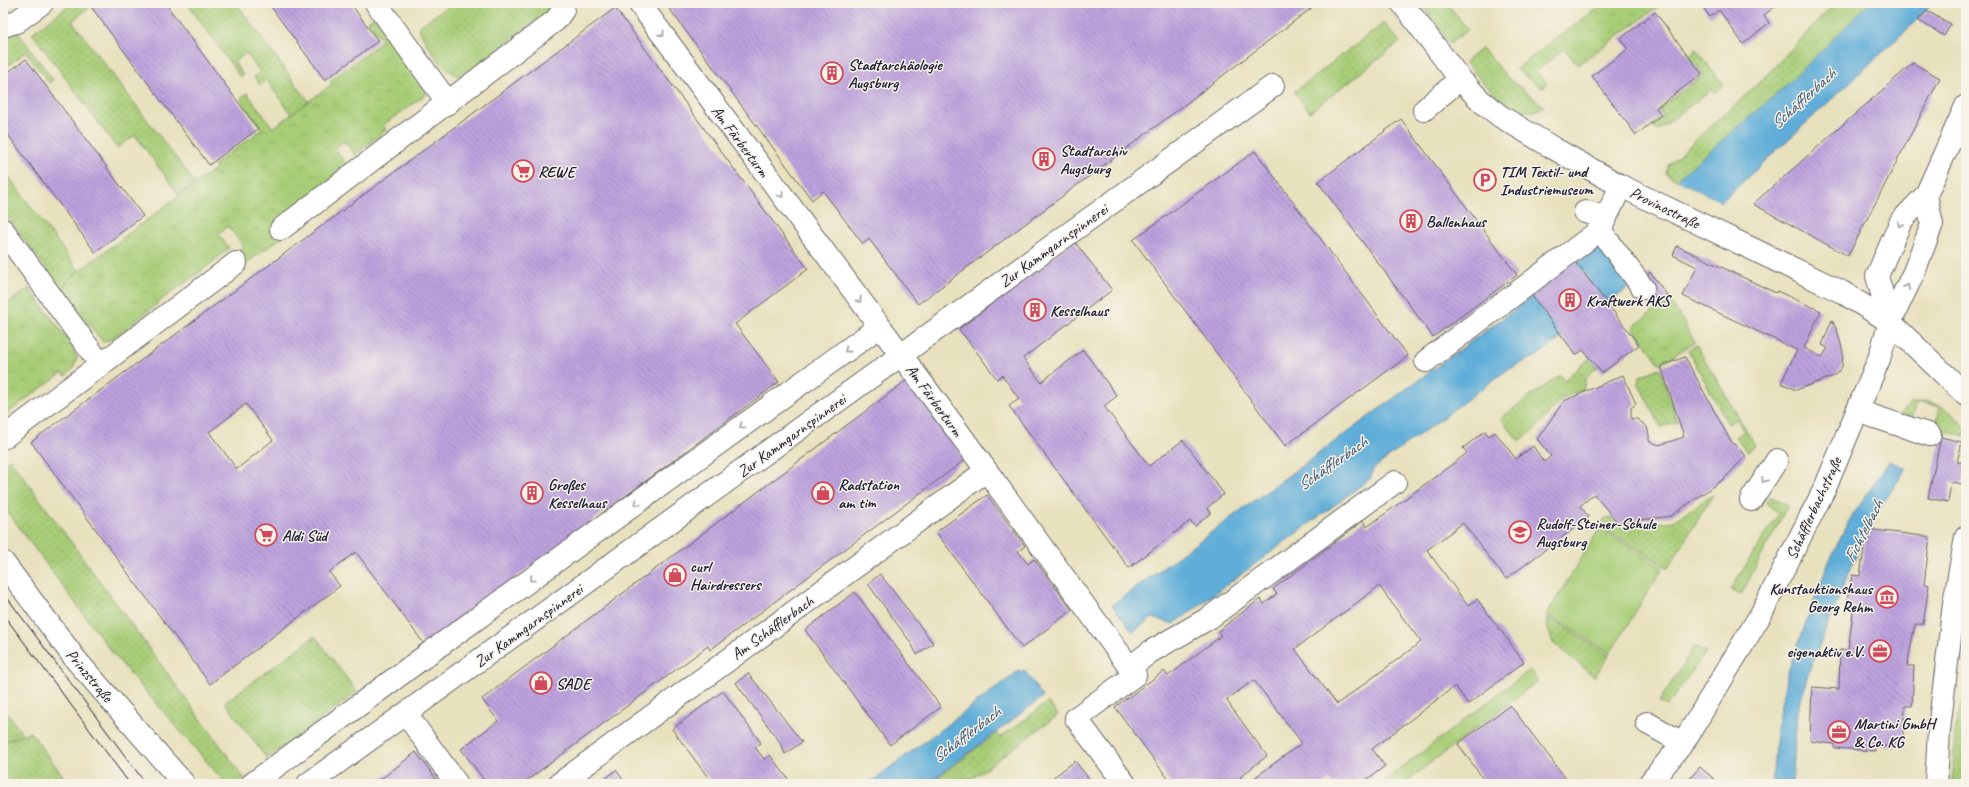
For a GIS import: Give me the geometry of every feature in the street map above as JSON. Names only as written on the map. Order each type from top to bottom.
[{"type":"street","points":[[3,26],[16,22],[42,3]]},
{"type":"street","points":[[376,3],[448,103]]},
{"type":"street","points":[[281,229],[556,20],[564,10],[564,3]]},
{"type":"street","name":"Am Färberturm","points":[[639,3],[957,430],[1129,668]]},
{"type":"street","name":"Provinostraße","points":[[1402,3],[1460,79],[1481,101],[1500,116],[1621,186],[1842,292],[1890,322],[1959,389]]},
{"type":"street","points":[[1424,110],[1460,79]]},
{"type":"street","name":"Zur Kammgarnspinnerei","points":[[308,784],[1273,86]]},
{"type":"street","points":[[1890,322],[1876,276],[1901,221],[1926,195],[1966,106]]},
{"type":"street","points":[[1426,361],[1597,220],[1621,186]]},
{"type":"street","name":"Schäfflerbachstraße","points":[[1649,784],[1683,743],[1761,614],[1825,488],[1879,359],[1890,322],[1914,272],[1932,224],[1926,195]]},
{"type":"street","points":[[1597,220],[1643,288]]},
{"type":"street","points":[[3,230],[101,365]]},
{"type":"street","points":[[3,438],[236,263]]},
{"type":"street","points":[[252,784],[428,654],[879,327]]},
{"type":"street","points":[[1857,411],[1930,436]]},
{"type":"street","points":[[1751,500],[1776,460]]},
{"type":"street","name":"Am Schäfflerbach","points":[[559,784],[986,471]]},
{"type":"street","points":[[1125,784],[1076,718],[1135,675],[1129,668],[1150,652],[1209,618],[1395,482]]},
{"type":"street","points":[[1936,784],[1939,730],[1954,603],[1966,537]]},
{"type":"street","name":"Prinzstraße","points":[[3,562],[76,660],[184,784]]},
{"type":"street","points":[[406,714],[457,784]]},
{"type":"street","points":[[1646,723],[1683,743]]},
{"type":"green space","points":[[72,3],[92,3],[88,6],[89,8],[72,21],[195,183],[179,195],[135,135],[117,148],[32,33]]},
{"type":"green space","points":[[187,3],[236,3],[309,102],[292,115],[266,80],[260,85],[254,77],[260,72],[246,53],[234,62],[243,75],[240,77]]},
{"type":"green space","points":[[452,3],[550,3],[550,9],[548,14],[541,22],[538,19],[477,66],[480,71],[469,76],[461,76],[452,73],[438,60],[418,27]]},
{"type":"green space","points":[[1421,3],[1447,3],[1468,30],[1450,43]]},
{"type":"green space","points":[[1604,3],[1663,3],[1578,65],[1564,49],[1536,71],[1547,84],[1542,88],[1516,69]]},
{"type":"green space","points":[[1835,3],[1869,3],[1788,84],[1676,180],[1666,174],[1668,165],[1760,82]]},
{"type":"green space","points":[[376,15],[428,93],[383,125],[386,130],[355,155],[344,141],[335,148],[350,169],[285,235],[242,266],[235,255],[244,247],[228,226],[218,234],[229,248],[126,329],[109,340],[103,342],[61,289],[79,271],[216,168],[214,165],[262,129],[240,99],[247,93],[273,128],[332,84],[330,81],[382,41],[368,21]]},
{"type":"green space","points":[[1384,23],[1400,42],[1310,112],[1294,92]]},
{"type":"green space","points":[[16,30],[53,80],[49,83],[26,52],[3,69],[3,39]]},
{"type":"green space","points":[[1482,48],[1507,77],[1544,106],[1534,111],[1523,111],[1501,99],[1491,90],[1466,63],[1467,60]]},
{"type":"green space","points":[[1696,49],[1723,85],[1715,93],[1712,89],[1657,131],[1652,125],[1663,116],[1658,109],[1703,75],[1689,55]]},
{"type":"green space","points":[[3,169],[79,271],[61,289],[3,211]]},
{"type":"green space","points":[[29,288],[70,343],[77,358],[73,369],[66,376],[62,373],[3,416],[3,307]]},
{"type":"green space","points":[[1670,299],[1695,342],[1660,364],[1633,327]]},
{"type":"green space","points":[[1696,345],[1755,445],[1748,452],[1735,437],[1744,432],[1737,419],[1728,424],[1688,350]]},
{"type":"green space","points":[[1590,358],[1597,367],[1586,378],[1583,389],[1563,398],[1533,431],[1519,441],[1501,418],[1560,375],[1564,380]]},
{"type":"green space","points":[[1660,368],[1677,422],[1661,427],[1638,383],[1640,376]]},
{"type":"green space","points":[[1928,401],[1939,406],[1946,410],[1958,419],[1965,430],[1965,436],[1940,430],[1936,424],[1940,407],[1924,403],[1917,404],[1912,417],[1899,414],[1911,404]]},
{"type":"green space","points":[[10,459],[244,778],[236,784],[226,784],[115,656],[3,506],[3,465]]},
{"type":"green space","points":[[1713,495],[1668,568],[1600,526],[1605,519],[1611,518],[1621,527],[1673,521]]},
{"type":"green space","points":[[1772,497],[1788,505],[1741,595],[1730,590],[1779,513],[1766,504],[1768,498]]},
{"type":"green space","points":[[1600,528],[1663,568],[1610,653],[1547,614]]},
{"type":"green space","points":[[1547,616],[1609,655],[1595,677],[1553,643],[1548,629]]},
{"type":"green space","points":[[315,636],[357,692],[267,759],[225,702]]},
{"type":"green space","points":[[1694,647],[1706,652],[1667,706],[1659,702]]},
{"type":"green space","points":[[1530,670],[1538,681],[1403,784],[1380,784]]},
{"type":"green space","points":[[1966,687],[1966,784],[1952,784],[1955,728]]},
{"type":"green space","points":[[1048,702],[1058,715],[965,784],[929,784],[997,733],[1000,738]]},
{"type":"green space","points":[[3,707],[23,735],[3,742]]},
{"type":"green space","points":[[30,732],[69,784],[3,784],[3,742]]},
{"type":"water","name":"Schäfflerbach","points":[[1869,3],[1932,3],[1915,22],[1721,202],[1676,180],[1788,84]]},
{"type":"water","name":"Schäfflerbach","points":[[1601,246],[1631,286],[1537,356],[1507,370],[1373,469],[1371,478],[1174,624],[1152,618],[1133,632],[1112,605]]},
{"type":"water","name":"Fichtelbach","points":[[1889,461],[1906,468],[1867,529],[1808,674],[1797,712],[1792,784],[1772,784],[1776,730],[1787,674],[1828,564],[1847,524]]},
{"type":"water","name":"Schäfflerbach","points":[[1020,670],[1021,672],[1024,670],[1043,697],[927,784],[868,784]]},
{"type":"pier","points":[[1676,180],[1723,203],[1721,204],[1675,181]]},
{"type":"building","points":[[98,3],[165,3],[258,129],[209,165],[92,8]]},
{"type":"building","points":[[268,3],[350,3],[378,41],[325,80]]},
{"type":"building","points":[[665,3],[1318,3],[918,304],[869,239],[863,244],[823,191],[812,200]]},
{"type":"building","points":[[1700,3],[1780,3],[1764,15],[1769,23],[1743,44],[1719,10],[1710,17]]},
{"type":"building","points":[[615,8],[808,269],[735,324],[779,382],[425,645],[356,552],[329,572],[340,586],[210,684],[31,442]],"holes":[[[246,404],[273,440],[237,469],[209,432]]]},
{"type":"building","points":[[1927,11],[1951,24],[1944,36],[1918,20]]},
{"type":"building","points":[[1655,12],[1702,74],[1656,108],[1661,115],[1636,135],[1592,76],[1628,49],[1620,39]]},
{"type":"building","points":[[26,59],[143,216],[95,252],[3,128],[3,76]]},
{"type":"building","points":[[1913,63],[1940,78],[1848,256],[1753,204]]},
{"type":"building","name":"Ballenhaus","points":[[1401,119],[1517,275],[1433,337],[1318,182]]},
{"type":"building","points":[[1255,151],[1408,356],[1285,446],[1133,240]]},
{"type":"building","points":[[1966,236],[1966,251],[1961,249]]},
{"type":"building","points":[[1074,241],[1112,290],[1023,358],[1041,382],[1083,350],[1117,396],[1104,406],[1149,466],[1183,440],[1224,494],[1207,508],[1211,513],[1195,526],[1190,521],[1129,568],[1009,406],[1019,399],[1002,375],[997,379],[959,329]]},
{"type":"building","points":[[1677,246],[1776,293],[1777,291],[1821,311],[1804,348],[1822,357],[1828,348],[1822,345],[1832,320],[1838,333],[1843,352],[1842,367],[1839,371],[1832,377],[1796,390],[1781,383],[1797,350],[1683,296],[1697,267],[1673,255]]},
{"type":"building","name":"Kraftwerk AKS","points":[[1570,255],[1639,345],[1602,373],[1583,350],[1576,355],[1526,288]]},
{"type":"building","points":[[1650,272],[1670,299],[1659,307],[1645,277]]},
{"type":"building","points":[[1685,357],[1730,440],[1746,456],[1725,478],[1671,516],[1618,523],[1594,494],[1580,506],[1589,517],[1506,579],[1463,523],[1427,550],[1468,606],[1477,599],[1524,662],[1468,704],[1455,686],[1372,749],[1385,766],[1361,784],[1332,784],[1329,780],[1324,784],[1246,784],[1302,743],[1254,680],[1226,700],[1267,756],[1240,777],[1244,784],[1172,784],[1115,707],[1164,671],[1168,676],[1221,636],[1218,631],[1260,599],[1264,604],[1277,594],[1273,589],[1363,521],[1367,527],[1462,457],[1467,453],[1463,448],[1485,431],[1489,436],[1495,432],[1516,459],[1533,446],[1544,462],[1551,456],[1537,439],[1564,401],[1623,375],[1636,404],[1631,408],[1631,419],[1637,419],[1647,427],[1649,441],[1659,445],[1684,437],[1661,366]],"holes":[[[1379,586],[1421,642],[1337,704],[1295,649]]]},
{"type":"building","points":[[907,380],[966,459],[710,650],[708,646],[522,784],[487,784],[461,749],[498,721],[482,699]]},
{"type":"building","points":[[1941,437],[1962,442],[1957,462],[1966,463],[1962,484],[1951,482],[1948,502],[1928,498]]},
{"type":"building","points":[[987,495],[1025,546],[1018,551],[1028,564],[1034,559],[1072,610],[1022,648],[936,532]]},
{"type":"building","points":[[1867,529],[1930,537],[1924,584],[1929,585],[1923,624],[1915,624],[1907,666],[1914,666],[1912,706],[1905,706],[1903,748],[1875,745],[1875,751],[1834,748],[1834,744],[1810,741],[1812,687],[1839,689],[1840,650],[1848,650],[1854,606],[1846,605],[1852,575],[1860,576]]},
{"type":"building","points":[[880,574],[933,643],[917,655],[911,643],[868,584]]},
{"type":"building","points":[[855,592],[941,707],[890,745],[805,630]]},
{"type":"building","points":[[748,673],[802,742],[785,754],[779,741],[736,683]]},
{"type":"building","points":[[723,691],[761,743],[755,747],[764,759],[770,755],[792,784],[713,784],[672,729]]},
{"type":"building","points":[[1510,705],[1570,784],[1487,784],[1458,744]]},
{"type":"building","points":[[416,752],[440,784],[374,784],[389,773]]},
{"type":"building","points":[[1075,761],[1093,784],[1044,784],[1047,782]]},
{"type":"building","points":[[1700,767],[1717,782],[1715,784],[1685,784]]},
{"type":"building","points":[[616,770],[626,784],[606,784],[604,780]]},
{"type":"tram line","points":[[3,592],[146,784]]},
{"type":"tram line","points":[[3,614],[130,784]]},
{"type":"place","name":"Stadtarchäologie Augsburg","points":[[832,73]]},
{"type":"place","name":"Stadtarchiv Augsburg","points":[[1044,159]]},
{"type":"place","name":"REWE","points":[[523,171]]},
{"type":"place","name":"TIM Textil- und Industriemuseum","points":[[1485,180]]},
{"type":"place","name":"Ballenhaus","points":[[1411,221]]},
{"type":"place","name":"Kraftwerk AKS","points":[[1570,300]]},
{"type":"place","name":"Kesselhaus","points":[[1035,310]]},
{"type":"place","name":"Großes Kesselhaus","points":[[532,493]]},
{"type":"place","name":"Radstation am tim","points":[[823,493]]},
{"type":"place","name":"Rudolf-Steiner-Schule Augsburg","points":[[1520,532]]},
{"type":"place","name":"Aldi Süd","points":[[266,535]]},
{"type":"place","name":"curl Hairdressers","points":[[675,575]]},
{"type":"place","name":"Kunstauktionshaus Georg Rehm","points":[[1887,597]]},
{"type":"place","name":"eigenaktiv e.V.","points":[[1880,651]]},
{"type":"place","name":"SADE","points":[[541,683]]},
{"type":"place","name":"Martini GmbH & Co. KG","points":[[1839,732]]}]
